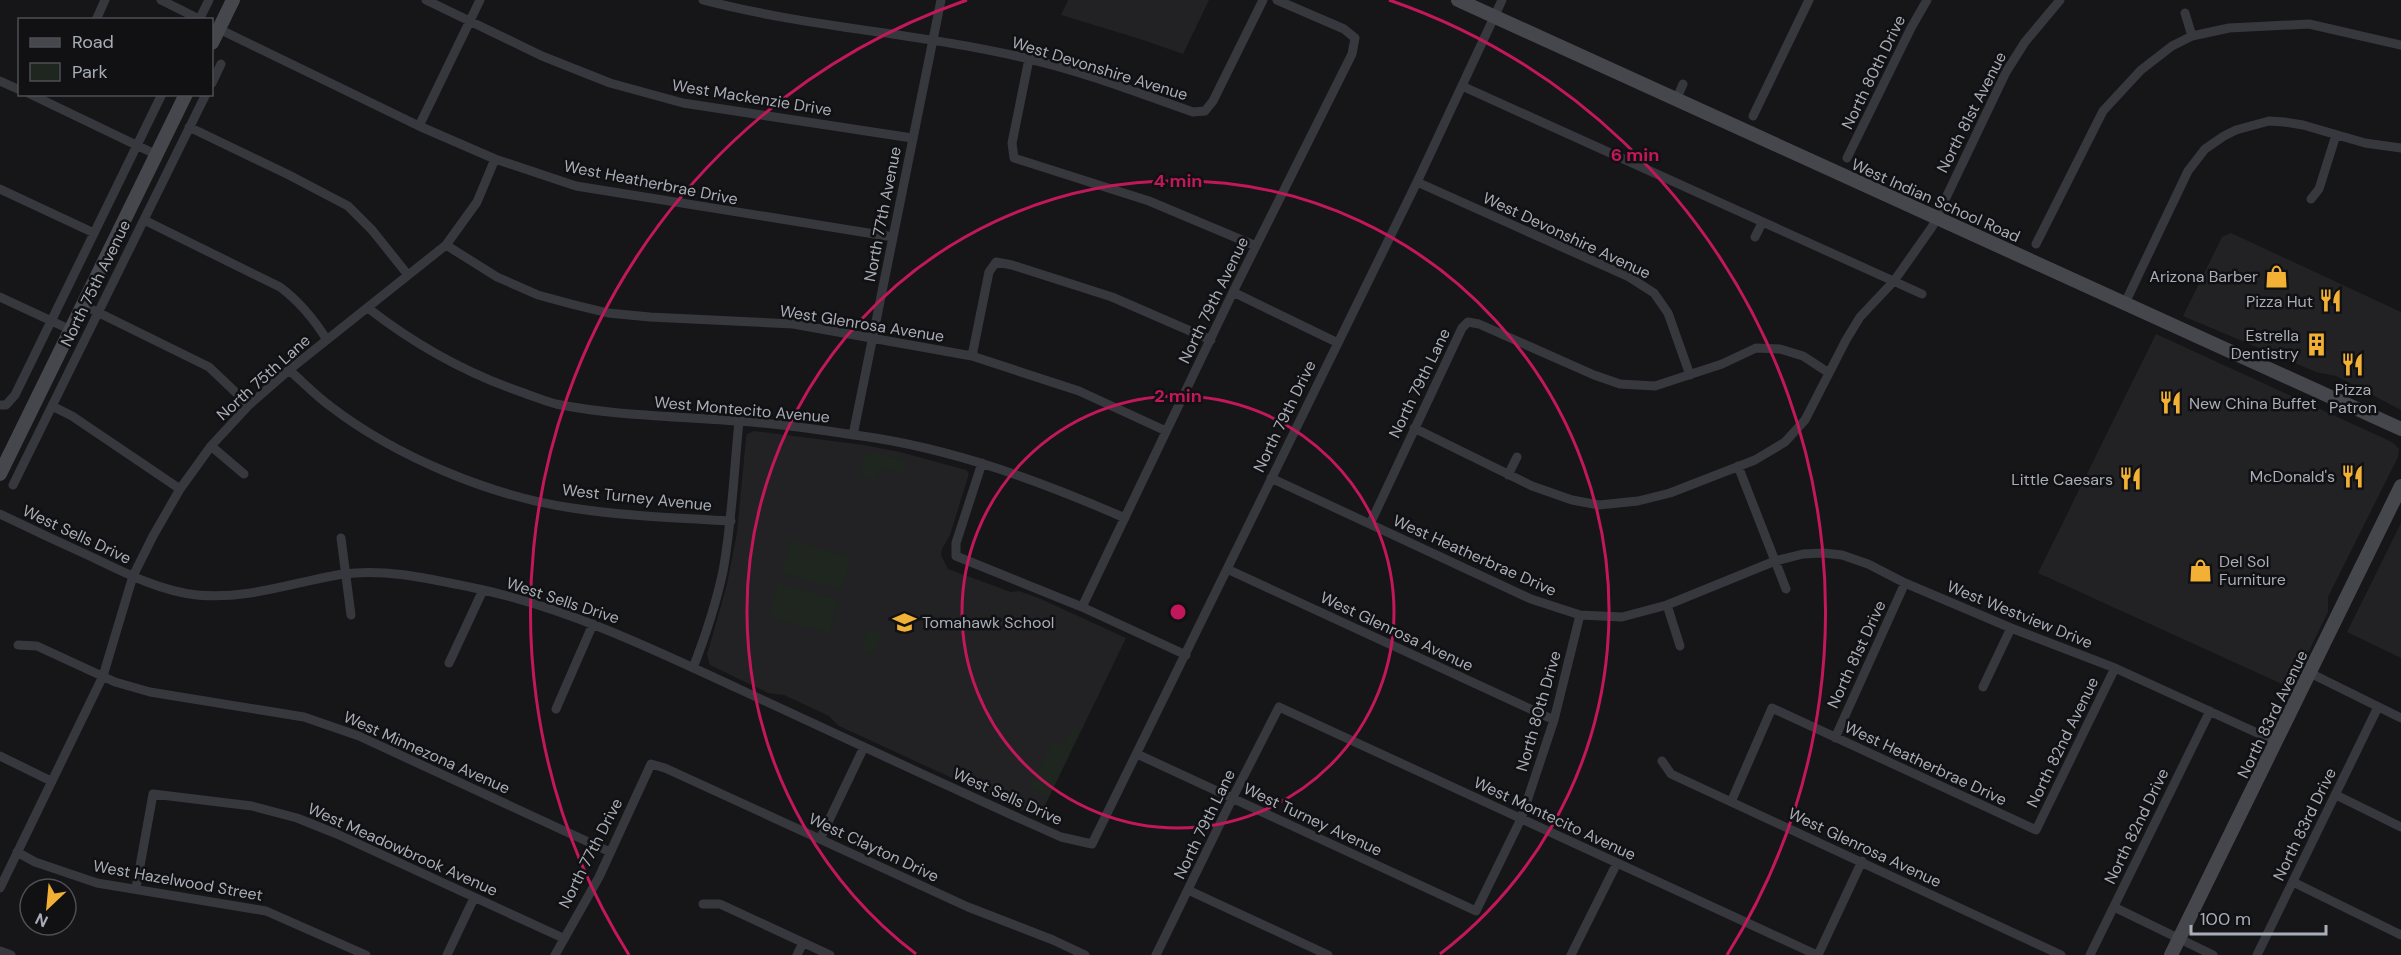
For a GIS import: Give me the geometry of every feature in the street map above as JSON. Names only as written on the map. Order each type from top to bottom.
[{"type":"main road","points":[[213,41],[233,0]]},
{"type":"main road","name":"West Indian School Road","points":[[1458,0],[2401,429]]},
{"type":"main road","name":"North 75th Avenue","points":[[0,474],[185,96]]},
{"type":"main road","name":"North 83rd Avenue","points":[[2171,955],[2401,486]]},
{"type":"street","points":[[97,18],[105,0]]},
{"type":"street","points":[[161,0],[197,18]]},
{"type":"street","points":[[199,18],[208,0]]},
{"type":"street","name":"West Mackenzie Drive","points":[[426,0],[542,56],[610,83],[683,104],[912,138]]},
{"type":"street","points":[[419,126],[480,0]]},
{"type":"street","name":"West Devonshire Avenue","points":[[703,0],[780,18],[816,21],[934,40],[1029,59],[1193,112],[1205,111],[1213,101],[1263,0]]},
{"type":"street","name":"North 77th Avenue","points":[[853,435],[941,0]]},
{"type":"street","name":"North 79th Avenue","points":[[1082,608],[1233,292],[1352,54],[1355,38],[1344,29],[1277,0]]},
{"type":"street","name":"North 79th Drive","points":[[1092,844],[1186,655],[1336,342],[1417,182],[1502,0]]},
{"type":"street","points":[[1754,116],[1809,0]]},
{"type":"street","name":"North 80th Drive","points":[[1847,159],[1927,0]]},
{"type":"street","name":"North 81st Avenue","points":[[1738,465],[1755,460],[1785,442],[1805,420],[1860,317],[1893,281],[1937,218],[1942,202],[2006,72],[2025,42],[2060,0]]},
{"type":"street","points":[[2185,14],[2192,36]]},
{"type":"street","points":[[2036,244],[2103,111],[2124,86],[2154,58],[2192,36],[2229,28],[2309,24],[2401,45]]},
{"type":"street","name":"West Heatherbrae Drive","points":[[219,29],[419,126],[495,159],[576,186],[893,237]]},
{"type":"street","points":[[1029,59],[1011,143],[1014,158],[1149,201],[1256,246]]},
{"type":"street","points":[[213,81],[221,64]]},
{"type":"street","points":[[0,81],[18,89]]},
{"type":"street","points":[[1676,100],[1683,84]]},
{"type":"street","points":[[1462,86],[1922,294]]},
{"type":"street","points":[[34,96],[157,154]]},
{"type":"street","points":[[54,105],[58,96]]},
{"type":"street","name":"North 75th Avenue","points":[[3,405],[15,395],[161,96]]},
{"type":"street","name":"North 75th Avenue","points":[[13,485],[205,96]]},
{"type":"street","points":[[2125,303],[2188,171],[2214,141],[2236,130],[2269,122],[2303,125],[2365,143],[2401,148]]},
{"type":"street","points":[[189,128],[348,206],[372,230],[408,275]]},
{"type":"street","points":[[2311,200],[2319,189],[2336,135]]},
{"type":"street","name":"North 75th Lane","points":[[0,888],[103,676],[133,576],[180,489],[211,446],[249,405],[289,370],[446,245],[477,202],[495,159]]},
{"type":"street","name":"West Devonshire Avenue","points":[[1417,182],[1629,278],[1654,293],[1668,313],[1689,375]]},
{"type":"street","points":[[0,189],[94,233]]},
{"type":"street","points":[[144,220],[280,287],[301,304],[327,340]]},
{"type":"street","points":[[1755,237],[1762,222]]},
{"type":"street","name":"West Glenrosa Avenue","points":[[446,245],[497,277],[538,295],[608,313],[793,324],[972,356],[1079,391],[1166,431]]},
{"type":"street","points":[[972,356],[989,272],[996,262],[1112,297],[1211,340]]},
{"type":"street","points":[[1233,292],[1336,342]]},
{"type":"street","points":[[0,297],[71,330]]},
{"type":"street","points":[[83,305],[209,368],[249,405]]},
{"type":"street","name":"West Montecito Avenue","points":[[368,308],[419,344],[460,367],[505,387],[554,403],[621,413],[739,421],[853,435],[925,447],[982,463],[1058,489],[1125,518]]},
{"type":"street","name":"North 79th Lane","points":[[1370,524],[1413,428],[1462,328],[1468,322],[1479,324],[1594,375],[1620,384],[1654,386],[1689,375]]},
{"type":"street","points":[[1689,375],[1722,364],[1756,348],[1780,349],[1803,356],[1829,374]]},
{"type":"street","name":"West Turney Avenue","points":[[289,370],[329,405],[374,436],[468,480],[570,508],[731,521]]},
{"type":"street","points":[[52,406],[72,416],[180,489]]},
{"type":"street","points":[[693,668],[704,640],[722,573],[731,521],[739,421]]},
{"type":"street","points":[[1413,428],[1508,475],[1572,500],[1599,505],[1638,501],[1670,493],[1738,465],[1786,589]]},
{"type":"street","points":[[211,446],[244,474]]},
{"type":"street","points":[[1508,475],[1517,457]]},
{"type":"street","points":[[982,463],[956,543],[956,556],[1082,608],[1186,655]]},
{"type":"street","name":"West Heatherbrae Drive","points":[[1271,478],[1531,599],[1580,615],[1622,617],[1667,604],[1775,561]]},
{"type":"street","name":"West Sells Drive","points":[[0,514],[133,576],[168,589],[196,595],[226,596],[265,592],[345,574],[388,573],[483,590],[593,624],[1061,837],[1092,844]]},
{"type":"street","points":[[341,538],[351,615]]},
{"type":"street","name":"West Westview Drive","points":[[1775,561],[1803,554],[1823,553],[1842,555],[1868,564],[1905,583],[2011,628],[2115,668],[2277,742]]},
{"type":"street","name":"West Glenrosa Avenue","points":[[1227,569],[1554,720]]},
{"type":"street","name":"North 81st Drive","points":[[1835,738],[1905,583]]},
{"type":"street","points":[[449,663],[483,590]]},
{"type":"street","points":[[1667,604],[1680,646]]},
{"type":"street","name":"North 80th Drive","points":[[1476,911],[1521,819],[1554,720],[1580,615]]},
{"type":"street","points":[[556,709],[593,624]]},
{"type":"street","points":[[1983,687],[2011,628]]},
{"type":"street","name":"West Minnezona Avenue","points":[[18,645],[37,646],[103,676],[150,692],[304,717],[359,736],[610,852]]},
{"type":"street","name":"North 82nd Avenue","points":[[2036,830],[2115,668]]},
{"type":"street","points":[[2310,674],[2401,718]]},
{"type":"street","name":"North 79th Lane","points":[[1156,955],[1280,707]]},
{"type":"street","name":"West Montecito Avenue","points":[[1280,707],[1818,955]]},
{"type":"street","name":"North 83rd Drive","points":[[2257,955],[2378,707]]},
{"type":"street","name":"West Heatherbrae Drive","points":[[1731,802],[1772,708],[2036,830]]},
{"type":"street","name":"North 82nd Drive","points":[[2090,955],[2210,711]]},
{"type":"street","points":[[820,839],[864,747]]},
{"type":"street","name":"West Turney Avenue","points":[[1137,754],[1476,911]]},
{"type":"street","points":[[0,756],[51,781]]},
{"type":"street","name":"West Glenrosa Avenue","points":[[1662,761],[1671,774],[2061,955]]},
{"type":"street","name":"North 77th Drive","points":[[555,955],[599,877],[651,764]]},
{"type":"street","name":"West Clayton Drive","points":[[651,764],[665,768],[968,907],[1085,955]]},
{"type":"street","name":"West Meadowbrook Avenue","points":[[136,888],[153,794],[252,806],[297,818],[338,834],[563,938]]},
{"type":"street","points":[[2336,795],[2401,827]]},
{"type":"street","name":"West Hazelwood Street","points":[[17,852],[35,862],[97,883],[266,910],[366,955]]},
{"type":"street","points":[[1818,955],[1862,861]]},
{"type":"street","points":[[1571,955],[1617,863]]},
{"type":"street","points":[[2293,882],[2401,935]]},
{"type":"street","points":[[1188,890],[1328,955]]},
{"type":"street","points":[[447,955],[474,898]]},
{"type":"street","points":[[703,904],[720,904],[830,955]]},
{"type":"street","points":[[2114,907],[2213,955]]},
{"type":"street","points":[[797,955],[803,943]]},
{"type":"street","points":[[0,951],[11,955]]},
{"type":"shaded area","points":[[1068,0],[1209,0],[1183,54],[1061,15]]},
{"type":"shaded area","points":[[2231,233],[2401,312],[2401,410],[2336,376],[2316,372],[2183,316],[2222,237]]},
{"type":"shaded area","points":[[2156,334],[2392,442],[2399,449],[2398,457],[2328,597],[2328,612],[2291,688],[2038,573]]},
{"type":"shaded area","name":"Tomahawk School","points":[[754,431],[864,445],[966,470],[969,473],[967,480],[950,535],[942,549],[941,555],[948,569],[1011,592],[1019,591],[1041,599],[1126,638],[1039,818],[839,726],[829,716],[784,695],[768,693],[710,665],[707,655],[727,584],[737,533],[746,438],[747,434]]},
{"type":"shaded area","points":[[2401,523],[2401,658],[2347,632]]},
{"type":"green space","points":[[870,452],[906,460],[903,473],[880,468],[877,479],[860,476],[864,454],[869,455]]},
{"type":"green space","points":[[791,540],[850,557],[842,590],[782,573]]},
{"type":"green space","points":[[778,583],[838,600],[829,634],[769,616]]},
{"type":"green space","points":[[870,628],[883,635],[873,655],[860,648]]},
{"type":"green space","points":[[1073,727],[1080,730],[1049,797],[1030,788],[1053,740],[1064,745]]},
{"type":"place","name":"Arizona Barber","points":[[2276,276]]},
{"type":"place","name":"Pizza Hut","points":[[2331,301]]},
{"type":"place","name":"Estrella Dentistry","points":[[2317,344]]},
{"type":"place","name":"Pizza Patron","points":[[2353,364]]},
{"type":"place","name":"New China Buffet","points":[[2171,403]]},
{"type":"place","name":"McDonald's","points":[[2353,476]]},
{"type":"place","name":"Little Caesars","points":[[2131,479]]},
{"type":"place","name":"Del Sol Furniture","points":[[2201,570]]},
{"type":"place","name":"Tomahawk School","points":[[904,622]]}]
